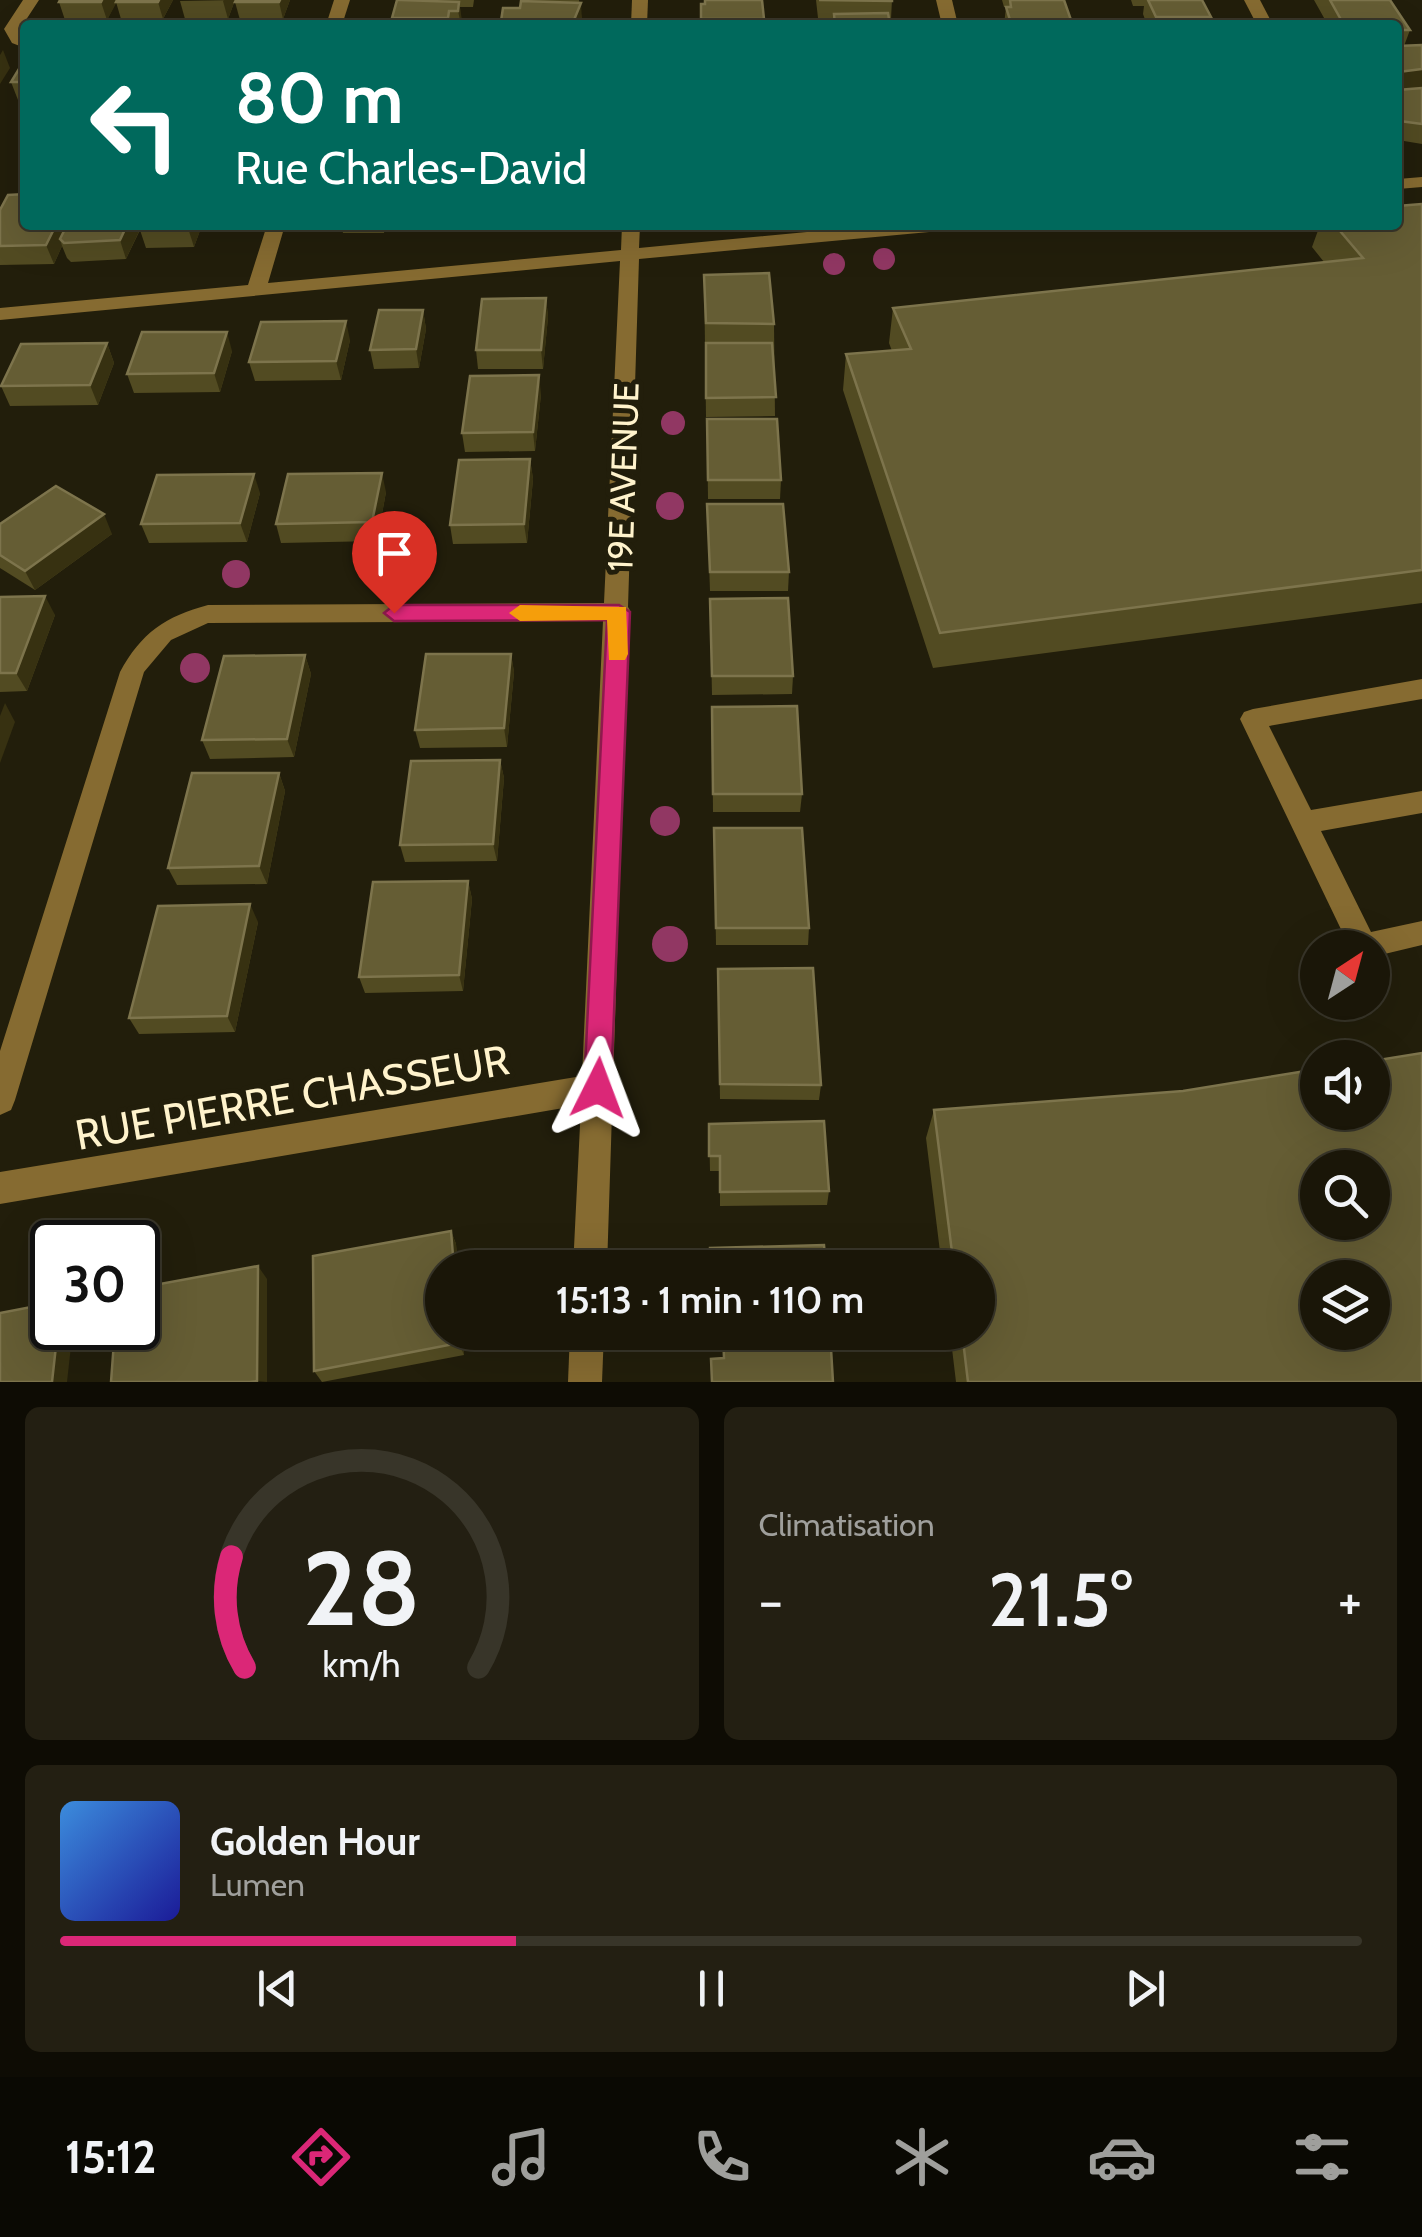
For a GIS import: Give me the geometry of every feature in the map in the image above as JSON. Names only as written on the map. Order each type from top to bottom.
[{"type":"street","points":[[20,37],[12,30],[31,0]]},
{"type":"street","points":[[257,288],[274,230]]},
{"type":"street","name":"19E AVENUE","points":[[591,1250],[619,612],[631,230]]},
{"type":"street","points":[[0,314],[257,288],[630,258],[893,230]]},
{"type":"street","points":[[0,1100],[132,672],[143,650],[159,634],[182,620],[208,614],[619,612]]},
{"type":"street","points":[[1422,689],[1252,719],[1364,946],[1422,933]]},
{"type":"street","points":[[1302,824],[1422,802]]},
{"type":"street","name":"RUE PIERRE CHASSEUR","points":[[0,1188],[598,1088]]},
{"type":"street","points":[[584,1382],[586,1350]]},
{"type":"building","points":[[60,0],[102,0],[59,2]]},
{"type":"building","points":[[117,0],[159,0],[116,2]]},
{"type":"building","points":[[236,0],[280,0],[235,2]]},
{"type":"building","points":[[397,0],[459,2],[458,11],[449,11],[448,18],[392,18]]},
{"type":"building","points":[[705,0],[762,0],[764,19],[701,19],[701,4]]},
{"type":"building","points":[[1010,0],[1064,0],[1071,20],[1010,20],[1006,7],[1011,7]]},
{"type":"building","points":[[1148,0],[1202,0],[1211,17],[1156,17]]},
{"type":"building","points":[[1330,0],[1390,0],[1410,30],[1402,30],[1402,20],[1341,20]]},
{"type":"building","points":[[521,1],[581,3],[574,20],[501,20],[503,8],[520,8]]},
{"type":"building","points":[[888,13],[889,20],[835,20],[834,14]]},
{"type":"building","points":[[1422,45],[1422,69],[1402,72],[1402,46]]},
{"type":"building","points":[[20,67],[20,82],[11,82]]},
{"type":"building","points":[[1422,88],[1422,124],[1402,121],[1402,90]]},
{"type":"building","points":[[20,194],[20,230],[54,230],[46,245],[0,246],[0,210],[8,195]]},
{"type":"building","points":[[1422,204],[1422,570],[940,633],[846,354],[911,349],[893,308],[1363,258],[1339,230],[1402,230],[1402,206]]},
{"type":"building","points":[[64,230],[125,230],[120,240],[64,243],[60,239]]},
{"type":"building","points":[[769,273],[774,324],[706,323],[704,275]]},
{"type":"building","points":[[546,298],[541,350],[476,350],[482,299]]},
{"type":"building","points":[[379,310],[423,310],[416,349],[370,350]]},
{"type":"building","points":[[346,321],[336,361],[249,362],[261,322]]},
{"type":"building","points":[[142,332],[227,332],[214,373],[127,374]]},
{"type":"building","points":[[107,343],[90,385],[1,386],[21,344]]},
{"type":"building","points":[[706,343],[772,343],[776,397],[706,398]]},
{"type":"building","points":[[539,375],[533,432],[462,433],[470,376]]},
{"type":"building","points":[[707,419],[777,419],[781,480],[708,480]]},
{"type":"building","points":[[530,459],[524,524],[450,525],[459,460]]},
{"type":"building","points":[[382,473],[372,522],[276,524],[288,474]]},
{"type":"building","points":[[254,474],[240,523],[141,524],[157,475]]},
{"type":"building","points":[[56,486],[104,514],[25,571],[0,555],[0,524]]},
{"type":"building","points":[[707,504],[783,504],[789,572],[710,572]]},
{"type":"building","points":[[45,596],[16,673],[0,673],[0,597]]},
{"type":"building","points":[[788,598],[793,676],[712,676],[710,599]]},
{"type":"building","points":[[426,654],[511,654],[504,728],[415,730]]},
{"type":"building","points":[[305,655],[287,739],[202,740],[224,656]]},
{"type":"building","points":[[797,706],[802,794],[713,794],[712,707]]},
{"type":"building","points":[[500,760],[493,844],[400,845],[411,761]]},
{"type":"building","points":[[192,773],[279,773],[259,866],[168,868]]},
{"type":"building","points":[[714,828],[802,828],[809,928],[716,928]]},
{"type":"building","points":[[468,881],[459,975],[359,977],[373,882]]},
{"type":"building","points":[[250,904],[227,1016],[129,1018],[158,906]]},
{"type":"building","points":[[813,968],[821,1085],[720,1084],[718,969]]},
{"type":"building","points":[[1422,1053],[1422,1382],[968,1382],[964,1350],[995,1350],[995,1250],[952,1250],[934,1110],[1183,1091],[1300,1072],[1300,1130],[1390,1130],[1390,1058]]},
{"type":"building","points":[[824,1121],[829,1191],[720,1192],[720,1156],[709,1156],[709,1124]]},
{"type":"building","points":[[451,1231],[453,1250],[425,1250],[425,1350],[314,1371],[313,1256]]},
{"type":"building","points":[[824,1245],[824,1250],[710,1250]]},
{"type":"building","points":[[258,1266],[257,1381],[111,1382],[113,1350],[160,1350],[160,1284]]},
{"type":"building","points":[[30,1307],[30,1350],[56,1350],[52,1382],[0,1382],[0,1313]]},
{"type":"building","points":[[724,1350],[831,1350],[833,1382],[712,1382],[711,1359],[724,1358]]},
{"type":"slow traffic","points":[[520,613],[619,612],[617,654]]},
{"type":"route","points":[[394,613],[619,612],[598,1088]]}]
